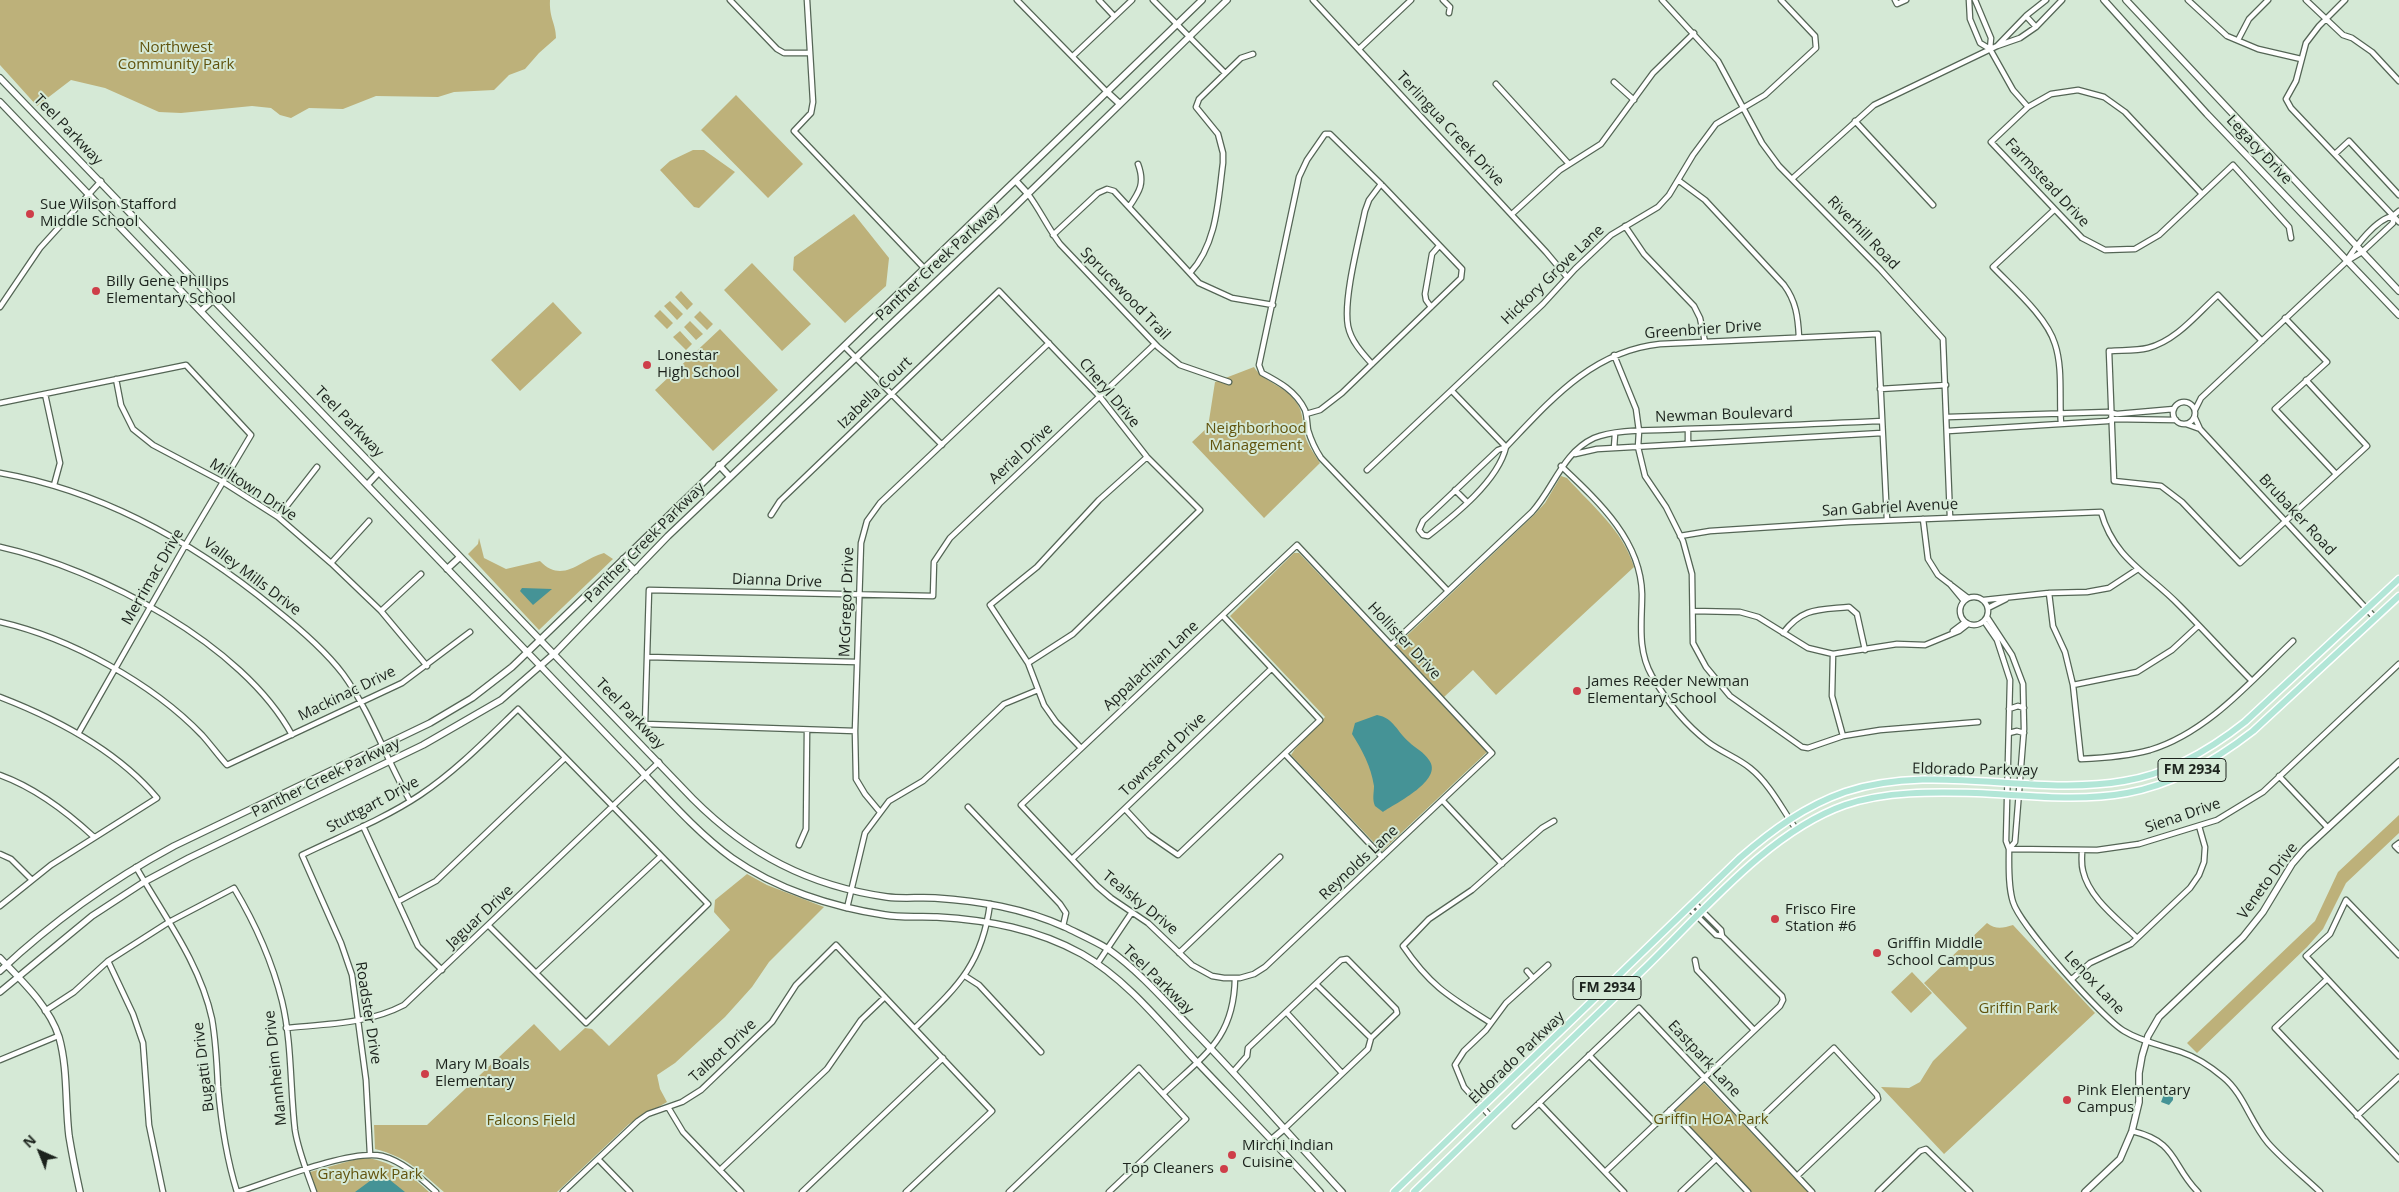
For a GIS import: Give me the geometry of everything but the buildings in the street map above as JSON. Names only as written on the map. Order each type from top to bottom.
[{"type":"main road","name":"Panther Creek Parkway","points":[[0,971],[66,914],[136,867],[174,846],[430,723],[472,698],[542,639],[719,465],[926,268],[1202,0]]},
{"type":"main road","name":"Panther Creek Parkway","points":[[0,992],[17,976],[92,916],[144,882],[188,858],[389,762],[457,727],[501,700],[541,667],[730,477],[1028,194],[1227,0]]},
{"type":"main road","name":"Legacy Drive","points":[[2104,0],[2214,121],[2399,315]]},
{"type":"main road","name":"Legacy Drive","points":[[2126,0],[2399,291]]},
{"type":"main road","name":"Teel Parkway","points":[[1,82],[101,181],[704,810],[752,849],[804,877],[851,891],[889,897],[933,898],[990,904],[1025,912],[1063,926],[1107,949],[1138,974],[1211,1048],[1342,1192]]},
{"type":"main road","points":[[1107,92],[1120,104]]},
{"type":"main road","name":"Teel Parkway","points":[[0,102],[527,653],[702,832],[732,858],[765,879],[807,896],[847,908],[887,916],[988,921],[1023,929],[1081,954],[1118,980],[1320,1192]]},
{"type":"main road","points":[[1016,181],[1028,194]]},
{"type":"main road","points":[[201,311],[214,299]]},
{"type":"main road","points":[[719,465],[730,477]]},
{"type":"main road","points":[[367,485],[379,472]]},
{"type":"main road","points":[[447,569],[460,557]]},
{"type":"main road","points":[[622,559],[635,571]]},
{"type":"main road","name":"Eldorado Parkway","points":[[1394,1192],[1733,865],[1763,838],[1789,819],[1818,803],[1847,792],[1887,784],[1961,780],[2081,785],[2124,782],[2181,762],[2226,737],[2245,722],[2399,579]]},
{"type":"main road","name":"Eldorado Parkway","points":[[1414,1192],[1763,854],[1796,829],[1847,804],[1881,797],[1920,793],[2081,797],[2126,794],[2143,790],[2186,773],[2232,747],[2253,731],[2399,596]]},
{"type":"main road","name":"Veneto Drive","points":[[2090,1190],[2120,1159],[2132,1131],[2139,1102],[2139,1073],[2146,1042],[2159,1017],[2243,937],[2274,896],[2292,864],[2399,762]]},
{"type":"main road","points":[[1733,865],[1742,874]]},
{"type":"main road","points":[[0,958],[45,1010],[58,1036],[64,1070],[69,1136],[80,1192]]},
{"type":"main road","points":[[1271,1140],[1284,1129]]},
{"type":"street","points":[[730,0],[776,49],[792,53],[810,53]]},
{"type":"street","points":[[807,0],[813,108],[808,117],[794,131],[926,268]]},
{"type":"street","points":[[1017,0],[1107,92]]},
{"type":"street","points":[[1098,0],[1114,16]]},
{"type":"street","points":[[1072,56],[1132,0]]},
{"type":"street","points":[[1153,0],[1225,73]]},
{"type":"street","name":"Terlingua Creek Drive","points":[[1313,0],[1512,214],[1567,277]]},
{"type":"street","points":[[1359,49],[1412,0]]},
{"type":"street","points":[[1443,0],[1450,7],[1449,13]]},
{"type":"street","name":"Riverhill Road","points":[[1662,0],[1718,61],[1767,152],[1943,339],[1948,417],[1950,517]]},
{"type":"street","name":"Hickory Grove Lane","points":[[1367,470],[1548,299],[1567,277],[1611,235],[1658,207],[1712,129],[1722,120],[1768,92],[1816,48],[1815,36],[1781,0]]},
{"type":"street","points":[[1896,2],[1906,0]]},
{"type":"street","points":[[1969,0],[1968,12],[1980,43],[1990,49],[2013,90],[2028,107],[2051,94],[2078,90],[2104,97],[2125,112],[2202,194]]},
{"type":"street","points":[[1974,0],[1991,38],[1990,49]]},
{"type":"street","points":[[1997,46],[2026,16],[2046,0]]},
{"type":"street","points":[[1793,178],[1855,121],[1887,97],[1990,49],[2017,40],[2036,27],[2062,0]]},
{"type":"street","points":[[2188,0],[2227,36],[2258,49],[2301,59]]},
{"type":"street","points":[[2238,40],[2249,19],[2268,0]]},
{"type":"street","points":[[2306,0],[2343,35],[2352,38],[2372,52],[2399,81]]},
{"type":"street","points":[[2345,0],[2306,42],[2296,82],[2286,99],[2291,108],[2399,222]]},
{"type":"street","points":[[2026,16],[2036,27]]},
{"type":"street","points":[[1512,214],[1569,164],[1601,144],[1653,73],[1694,33]]},
{"type":"street","points":[[1190,273],[1201,261],[1209,246],[1216,217],[1223,164],[1223,153],[1218,134],[1196,107],[1200,99],[1241,58],[1253,54]]},
{"type":"street","points":[[1614,82],[1634,100]]},
{"type":"street","points":[[1496,84],[1569,164]]},
{"type":"street","name":"Farmstead Drive","points":[[2028,107],[1991,142],[2082,238],[2105,250],[2134,249],[2159,235],[2233,166],[2289,227],[2292,238]]},
{"type":"street","points":[[1855,121],[1934,205]]},
{"type":"street","points":[[1306,414],[1320,410],[1372,364],[1462,278],[1463,274],[1462,269],[1338,139],[1330,134],[1325,134],[1307,160],[1299,176],[1259,365],[1262,373],[1279,382],[1294,394],[1306,414],[1313,446],[1321,458],[1336,470],[1448,591]]},
{"type":"street","points":[[2335,154],[2349,141],[2399,195]]},
{"type":"street","points":[[1129,207],[1139,193],[1143,177],[1138,164]]},
{"type":"street","points":[[1678,180],[1705,200],[1787,288],[1796,309],[1799,337]]},
{"type":"street","points":[[0,306],[40,248],[101,181]]},
{"type":"street","points":[[1372,364],[1355,345],[1348,326],[1347,306],[1365,211],[1369,200],[1381,184]]},
{"type":"street","points":[[1053,235],[1098,193],[1107,189],[1114,190],[1199,283],[1217,293],[1232,298],[1272,305]]},
{"type":"street","name":"Sprucewood Trail","points":[[1028,194],[1040,210],[1053,235],[1155,344],[1180,365],[1203,375],[1229,382]]},
{"type":"street","points":[[2054,210],[1992,267],[2042,320],[2052,335],[2057,352],[2061,424]]},
{"type":"street","points":[[1948,417],[2107,412],[2111,416],[2176,420],[2186,424],[2194,418],[2195,410],[2201,398],[2347,260],[2356,246],[2386,217],[2393,216],[2399,211]]},
{"type":"street","points":[[2347,260],[2362,252],[2393,223],[2393,216]]},
{"type":"street","points":[[1625,226],[1641,250],[1694,306],[1700,318],[1705,342]]},
{"type":"street","points":[[1431,307],[1426,300],[1425,294],[1432,254],[1439,246]]},
{"type":"street","name":"Cheryl Drive","points":[[999,291],[1100,397],[1147,457],[1200,510],[1086,623],[1061,643],[1028,663]]},
{"type":"street","name":"Izabella Court","points":[[771,515],[780,501],[999,291]]},
{"type":"street","points":[[2262,341],[2218,295],[2176,334],[2161,343],[2145,348],[2109,351],[2114,481],[2161,486],[2182,502],[2240,563],[2367,446],[2306,380]]},
{"type":"street","points":[[2285,318],[2327,362],[2276,409],[2336,474]]},
{"type":"street","name":"Greenbrier Drive","points":[[1506,447],[1503,460],[1493,475],[1434,532],[1428,536],[1423,535],[1419,530],[1424,521],[1455,490],[1498,450],[1506,447],[1572,381],[1593,366],[1614,355],[1652,345],[1878,334],[1880,389]]},
{"type":"street","name":"McGregor Drive","points":[[880,812],[865,794],[856,779],[855,731],[861,543],[867,520],[880,503],[1049,343]]},
{"type":"street","name":"Aerial Drive","points":[[933,596],[934,562],[950,538],[1155,344]]},
{"type":"street","points":[[844,346],[942,445]]},
{"type":"street","points":[[1614,355],[1636,409],[1639,432],[1638,446],[1645,476],[1666,508],[1680,536],[1692,574],[1693,643],[1706,667],[1730,696],[1802,747],[1808,748],[1844,736],[1909,726],[1978,722]]},
{"type":"street","name":"Merrimac Drive","points":[[78,734],[186,544],[251,435],[186,365],[116,379]]},
{"type":"street","points":[[0,403],[116,379]]},
{"type":"street","name":"Milltown Drive","points":[[116,379],[121,405],[133,428],[153,444],[223,482],[278,518],[331,563],[381,611],[427,666]]},
{"type":"street","points":[[1887,520],[1880,389],[1946,385]]},
{"type":"street","points":[[1452,391],[1506,447]]},
{"type":"street","points":[[45,394],[60,463],[54,485]]},
{"type":"street","points":[[2111,416],[2174,409],[2183,403],[2201,398]]},
{"type":"street","points":[[2188,403],[2195,410]]},
{"type":"street","points":[[2174,409],[2176,420]]},
{"type":"street","points":[[1948,431],[2108,421],[2111,416]]},
{"type":"street","name":"Brubaker Road","points":[[2194,418],[2200,429],[2375,618]]},
{"type":"street","name":"Newman Boulevard","points":[[1391,646],[1538,506],[1544,499],[1561,466],[1577,450],[1594,438],[1615,434],[1688,429],[1881,421]]},
{"type":"street","name":"Brubaker Road","points":[[2186,424],[2200,429]]},
{"type":"street","points":[[1688,429],[1688,444]]},
{"type":"street","points":[[1614,448],[1615,434]]},
{"type":"street","name":"Newman Boulevard","points":[[1575,454],[1638,446],[1882,434]]},
{"type":"street","points":[[1082,748],[1056,722],[1044,705],[1028,663],[990,605],[1037,567],[1099,500],[1147,457]]},
{"type":"street","points":[[1561,466],[1614,521],[1634,552],[1641,587],[1641,640],[1644,656],[1651,675],[1688,725],[1710,743],[1750,768],[1765,783],[1796,829]]},
{"type":"street","points":[[278,518],[317,467]]},
{"type":"street","name":"Valley Mills Drive","points":[[0,473],[54,485],[89,498],[186,544],[226,570],[302,631],[343,674],[360,703],[410,801]]},
{"type":"street","points":[[1455,490],[1467,502]]},
{"type":"street","name":"San Gabriel Avenue","points":[[1680,536],[1710,531],[1887,520],[2102,512],[2107,531],[2117,547],[2138,569]]},
{"type":"street","points":[[1923,518],[1928,559],[1938,575],[1966,600]]},
{"type":"street","points":[[331,563],[368,520]]},
{"type":"street","name":"Appalachian Lane","points":[[1021,805],[1297,545]]},
{"type":"street","name":"Hollister Drive","points":[[1297,545],[1492,753]]},
{"type":"street","points":[[0,547],[26,553],[90,576],[150,607],[212,648],[253,683],[281,714],[292,735]]},
{"type":"street","points":[[1966,600],[1976,597],[1984,600],[2049,593],[2087,592],[2109,588],[2138,569],[2178,604],[2252,681]]},
{"type":"street","points":[[381,611],[421,574]]},
{"type":"street","name":"Dianna Drive","points":[[647,657],[649,590],[859,596],[933,596]]},
{"type":"street","points":[[2049,593],[2053,626],[2065,652],[2074,685],[2082,759],[2110,758],[2151,749],[2182,736],[2211,718],[2292,641]]},
{"type":"street","points":[[1988,608],[2010,598]]},
{"type":"street","points":[[1966,600],[1960,614],[1966,623]]},
{"type":"street","points":[[1692,611],[1740,612],[1758,617],[1808,648],[1833,654],[1897,644],[1924,645],[1948,635],[1966,623],[1977,625],[1986,619],[1988,608],[1984,600]]},
{"type":"street","points":[[1783,633],[1790,624],[1805,612],[1849,606],[1857,614],[1865,650]]},
{"type":"street","points":[[1125,809],[1149,835],[1178,855],[1320,720],[1223,616]]},
{"type":"street","name":"Lenox Lane","points":[[1986,619],[2015,662],[2024,684],[2024,733],[2015,842],[2009,849]]},
{"type":"street","name":"Lenox Lane","points":[[1986,619],[2004,657],[2010,680],[2006,841],[2009,849],[2013,902],[2027,927],[2122,1031],[2146,1042],[2181,1052],[2207,1065],[2225,1078],[2240,1097],[2267,1142],[2320,1192]]},
{"type":"street","points":[[0,622],[66,644],[114,670]]},
{"type":"street","points":[[2074,685],[2138,672],[2172,650],[2198,626]]},
{"type":"street","name":"Mackinac Drive","points":[[114,670],[173,710],[202,735],[226,765],[402,683],[470,632]]},
{"type":"street","points":[[1833,654],[1832,696],[1844,736]]},
{"type":"street","points":[[855,731],[645,724],[647,657],[857,662]]},
{"type":"street","name":"Siena Drive","points":[[2009,849],[2082,851],[2139,844],[2217,820],[2240,808],[2263,792],[2399,664]]},
{"type":"street","name":"Townsend Drive","points":[[1072,859],[1271,669]]},
{"type":"street","points":[[847,908],[865,833],[888,801],[923,781],[1004,704],[1038,690]]},
{"type":"street","points":[[0,697],[34,710],[78,734],[139,777],[156,798],[94,837],[32,880],[0,906]]},
{"type":"street","points":[[2009,709],[2018,706],[2024,708]]},
{"type":"street","name":"Stuttgart Drive","points":[[302,855],[410,801],[459,765],[518,709],[565,758]]},
{"type":"street","points":[[799,846],[806,829],[807,730]]},
{"type":"street","points":[[2009,733],[2017,731],[2024,733]]},
{"type":"street","name":"Reynolds Lane","points":[[1235,978],[1254,974],[1265,967],[1492,753]]},
{"type":"street","points":[[1285,754],[1382,857]]},
{"type":"street","points":[[399,901],[436,881],[565,758],[708,904],[586,1023],[538,972],[489,926]]},
{"type":"street","name":"Jaguar Drive","points":[[286,1028],[359,1021],[387,1014],[404,1005],[613,808],[659,762]]},
{"type":"street","points":[[0,775],[44,796],[72,816],[94,837]]},
{"type":"street","points":[[2279,776],[2328,828]]},
{"type":"street","points":[[1443,801],[1502,864]]},
{"type":"street","name":"Tealsky Drive","points":[[1021,805],[1111,898],[1148,924],[1192,965],[1212,976],[1235,978]]},
{"type":"street","points":[[968,806],[1060,904],[1066,913],[1063,926]]},
{"type":"street","points":[[1491,1022],[1439,990],[1420,970],[1403,946],[1429,919],[1472,890],[1542,828],[1554,820]]},
{"type":"street","points":[[363,826],[418,946],[442,970]]},
{"type":"street","points":[[2072,978],[2090,963],[2123,948],[2137,938],[2190,888],[2199,875],[2204,862],[2205,846],[2199,826]]},
{"type":"street","points":[[2082,851],[2083,870],[2089,887],[2097,899],[2137,938]]},
{"type":"street","points":[[0,854],[11,860],[32,880]]},
{"type":"street","name":"Roadster Drive","points":[[302,855],[341,943],[352,975],[370,1120],[370,1154]]},
{"type":"street","points":[[538,972],[661,856]]},
{"type":"street","points":[[1179,952],[1280,857]]},
{"type":"street","name":"Bugatti Drive","points":[[136,867],[188,955],[204,990],[212,1019],[216,1046],[218,1090],[238,1192]]},
{"type":"street","name":"Mannheim Drive","points":[[169,922],[234,888],[248,911],[269,957],[282,1001],[296,1132],[314,1192]]},
{"type":"street","points":[[2399,955],[2346,900],[2330,934],[2306,956],[2326,980],[2399,1056]]},
{"type":"street","points":[[1605,1172],[1783,1000],[1782,996],[1722,936],[1716,935],[1694,903]]},
{"type":"street","points":[[914,1028],[965,976],[983,940],[990,904]]},
{"type":"street","points":[[1688,908],[1700,914]]},
{"type":"street","points":[[1097,964],[1132,912]]},
{"type":"street","points":[[45,1010],[74,992],[108,961],[169,922]]},
{"type":"street","name":"Talbot Drive","points":[[563,1192],[638,1121],[648,1114],[668,1107],[701,1090],[772,1022],[796,985],[836,945],[885,997]]},
{"type":"street","points":[[1233,1072],[1247,1056],[1248,1048],[1341,960],[1347,959],[1396,1009],[1397,1013],[1371,1038],[1368,1048],[1284,1129]]},
{"type":"street","points":[[1695,960],[1697,970],[1754,1030]]},
{"type":"street","points":[[108,961],[133,1014],[143,1043],[149,1125],[163,1192]]},
{"type":"street","points":[[1491,1117],[1464,1087],[1455,1065],[1464,1051],[1506,1003],[1548,965]]},
{"type":"street","points":[[1527,971],[1533,978]]},
{"type":"street","points":[[965,976],[979,985],[1041,1052]]},
{"type":"street","points":[[1163,1094],[1211,1048],[1230,1019],[1235,993],[1235,978]]},
{"type":"street","points":[[2326,980],[2275,1028],[2399,1159]]},
{"type":"street","points":[[1316,984],[1371,1038]]},
{"type":"street","points":[[720,1170],[827,1069],[861,1020],[885,997],[992,1111],[906,1192]]},
{"type":"street","name":"Eastpark Lane","points":[[1590,1055],[1640,1008],[1812,1192]]},
{"type":"street","points":[[1287,1013],[1342,1073]]},
{"type":"street","points":[[0,1060],[58,1036]]},
{"type":"street","points":[[1751,1127],[1834,1048],[1878,1097],[1797,1176]]},
{"type":"street","points":[[1515,1126],[1590,1055],[1656,1124]]},
{"type":"street","points":[[802,1192],[943,1058]]},
{"type":"street","points":[[1009,1192],[1139,1068],[1186,1118],[1109,1192]]},
{"type":"street","points":[[2357,1116],[2399,1076]]},
{"type":"street","points":[[1539,1103],[1624,1192]]},
{"type":"street","points":[[668,1107],[683,1132],[741,1192]]},
{"type":"street","points":[[1670,1110],[1748,1192]]},
{"type":"street","points":[[2132,1131],[2148,1135],[2166,1146],[2198,1192]]},
{"type":"street","points":[[1878,1192],[1920,1151],[1926,1148],[1970,1192]]},
{"type":"street","points":[[238,1192],[348,1157],[370,1154],[395,1160],[436,1192]]},
{"type":"street","points":[[598,1158],[630,1192]]},
{"type":"street","points":[[1682,1192],[1716,1159]]},
{"type":"green space","name":"Northwest Community Park","points":[[0,0],[550,0],[556,38],[525,69],[509,75],[494,90],[454,92],[438,97],[376,96],[343,109],[309,108],[291,118],[280,115],[271,108],[252,106],[181,113],[159,112],[105,88],[71,80],[37,106],[0,65]]},
{"type":"green space","points":[[736,95],[803,164],[768,198],[701,130]]},
{"type":"green space","points":[[693,150],[704,150],[735,172],[699,208],[694,207],[660,170],[670,161]]},
{"type":"green space","points":[[854,214],[889,258],[886,286],[845,323],[793,270],[794,257]]},
{"type":"green space","points":[[752,263],[811,324],[782,351],[724,290]]},
{"type":"green space","points":[[681,291],[693,304],[687,310],[675,297]]},
{"type":"green space","points":[[670,301],[683,314],[677,320],[664,306]]},
{"type":"green space","points":[[553,302],[582,333],[520,391],[491,360]]},
{"type":"green space","points":[[660,310],[673,323],[667,329],[654,316]]},
{"type":"green space","points":[[700,311],[713,324],[707,330],[694,317]]},
{"type":"green space","points":[[690,321],[703,334],[696,340],[684,327]]},
{"type":"green space","points":[[720,329],[778,390],[713,451],[655,390]]},
{"type":"green space","points":[[680,331],[692,344],[686,350],[673,337]]},
{"type":"green space","name":"Neighborhood Management","points":[[1254,367],[1263,377],[1292,397],[1299,406],[1306,440],[1320,463],[1264,518],[1192,442],[1208,427],[1215,382]]},
{"type":"green space","points":[[1561,476],[1567,478],[1615,530],[1634,567],[1496,695],[1473,670],[1444,697],[1396,646],[1535,514],[1545,503]]},
{"type":"green space","points":[[479,538],[484,558],[506,569],[540,561],[548,568],[564,571],[604,553],[613,559],[539,630],[468,554],[478,544]]},
{"type":"green space","points":[[1294,553],[1299,553],[1487,752],[1382,851],[1291,755],[1325,717],[1230,616]]},
{"type":"green space","points":[[2399,815],[2399,833],[2346,883],[2323,929],[2307,947],[2197,1053],[2187,1043],[2315,921],[2338,872]]},
{"type":"green space","name":"Falcons Field","points":[[747,874],[767,885],[824,907],[769,962],[752,987],[725,1017],[675,1063],[657,1075],[660,1089],[667,1102],[629,1124],[557,1192],[444,1192],[420,1171],[405,1161],[375,1149],[374,1125],[427,1125],[534,1024],[560,1051],[585,1028],[592,1029],[609,1046],[730,930],[714,912],[715,900]]},
{"type":"green space","name":"Griffin Park","points":[[1987,923],[1993,927],[2000,928],[2013,925],[2095,1013],[1944,1154],[1881,1087],[1909,1088],[1920,1082],[1933,1061],[1967,1028],[1924,983]]},
{"type":"green space","points":[[1912,972],[1932,993],[1911,1013],[1891,992]]},
{"type":"green space","name":"Griffin HOA Park","points":[[1704,1083],[1808,1192],[1751,1192],[1674,1111]]},
{"type":"green space","name":"Grayhawk Park","points":[[369,1158],[401,1170],[429,1192],[316,1192],[310,1172],[357,1159]]},
{"type":"water","points":[[522,588],[552,589],[533,605],[520,591]]},
{"type":"water","points":[[1377,715],[1391,722],[1411,744],[1427,757],[1432,768],[1430,775],[1424,783],[1407,797],[1383,812],[1375,806],[1371,772],[1363,752],[1352,734],[1355,723]]},
{"type":"water","points":[[2166,1089],[2173,1091],[2173,1100],[2169,1105],[2161,1102]]},
{"type":"water","points":[[374,1178],[390,1180],[405,1192],[355,1192]]},
{"type":"place","name":"Sue Wilson Stafford Middle School","points":[[30,214]]},
{"type":"place","name":"Billy Gene Phillips Elementary School","points":[[96,291]]},
{"type":"place","name":"Lonestar High School","points":[[647,365]]},
{"type":"place","name":"James Reeder Newman Elementary School","points":[[1577,691]]},
{"type":"place","name":"Frisco Fire Station #6","points":[[1775,919]]},
{"type":"place","name":"Griffin Middle School Campus","points":[[1877,953]]},
{"type":"place","name":"Mary M Boals Elementary","points":[[425,1074]]},
{"type":"place","name":"Pink Elementary Campus","points":[[2067,1100]]},
{"type":"place","name":"Mirchi Indian Cuisine","points":[[1232,1155]]},
{"type":"place","name":"Top Cleaners","points":[[1224,1169]]}]
